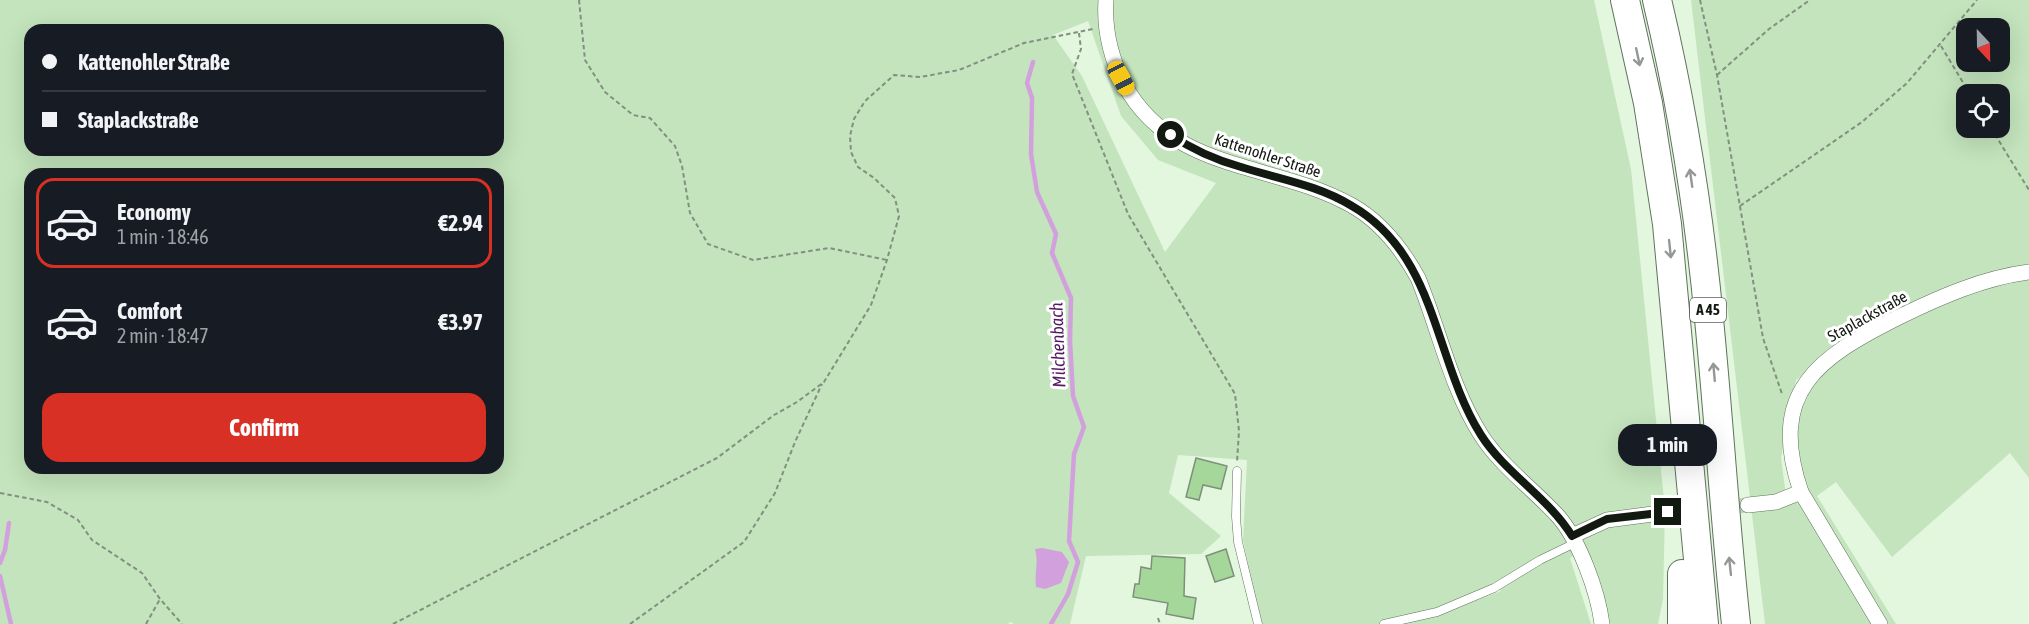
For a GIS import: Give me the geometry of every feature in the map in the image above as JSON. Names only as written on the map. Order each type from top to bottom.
[{"type":"highway","name":"A 45","points":[[1625,0],[1648,104],[1667,224],[1704,624]]},
{"type":"highway","name":"A 45","points":[[1657,0],[1680,109],[1697,219],[1709,319],[1726,534],[1736,624]]},
{"type":"highway","points":[[1682,624],[1678,498],[1689,469]]},
{"type":"street","name":"Kattenohler Straße","points":[[1106,0],[1107,26],[1115,64],[1137,104],[1159,127],[1209,156],[1303,184],[1339,199],[1367,216],[1394,241],[1418,278],[1459,391],[1482,437],[1559,517],[1573,540],[1594,588],[1602,624]]},
{"type":"street","name":"Staplackstraße","points":[[1880,624],[1801,492],[1794,472],[1790,442],[1795,406],[1812,374],[1825,361],[1863,335],[1955,292],[1992,280],[2029,272]]},
{"type":"street","points":[[1748,505],[1776,502],[1801,492]]},
{"type":"street","points":[[1573,540],[1607,519],[1668,512]]},
{"type":"lane","points":[[1237,471],[1238,542],[1258,624]]},
{"type":"lane","points":[[1384,624],[1437,612],[1494,588],[1573,540]]},
{"type":"path","points":[[579,0],[585,60],[605,92],[633,116],[650,118],[675,146],[682,166],[690,213],[708,244],[753,260],[829,248],[887,260]]},
{"type":"path","points":[[1700,0],[1717,75],[1763,338],[1782,394],[1795,406]]},
{"type":"path","points":[[1717,75],[1769,29],[1810,0]]},
{"type":"path","points":[[1740,206],[1862,122],[1908,83],[1977,0]]},
{"type":"path","points":[[630,624],[744,542],[775,493],[803,423],[824,382],[871,305],[899,216],[894,198],[858,166],[851,152],[850,136],[854,118],[866,101],[894,75],[920,77],[959,70],[1024,43],[1078,33],[1081,49],[1072,74],[1128,214],[1235,394],[1239,431],[1237,471]]},
{"type":"path","points":[[1940,45],[1965,84]]},
{"type":"path","points":[[1997,138],[2029,190]]},
{"type":"path","points":[[393,624],[717,458],[774,415],[797,402],[824,382]]},
{"type":"path","points":[[0,493],[47,501],[78,520],[92,540],[142,573],[160,599],[182,624]]},
{"type":"path","points":[[146,624],[160,599]]},
{"type":"path","points":[[1158,618],[1160,624]]},
{"type":"green space","points":[[0,0],[1594,0],[1631,169],[1665,510],[1663,599],[1658,624],[1602,624],[1579,553],[1570,558],[1591,624],[1401,624],[1438,615],[1501,591],[1493,586],[1435,609],[1387,624],[1261,624],[1243,540],[1247,460],[1178,455],[1169,493],[1221,536],[1201,554],[1086,556],[1070,624],[1014,624],[1010,622],[1008,624],[0,624]],"holes":[[[1088,21],[1121,116],[1158,160],[1216,183],[1165,252],[1082,76],[1053,35]]]},
{"type":"green space","points":[[1691,0],[2029,0],[2029,267],[1862,329],[1796,380],[1781,458],[1787,503],[1799,502],[1873,624],[1765,624]]},
{"type":"green space","points":[[2029,272],[2029,478],[2010,453],[1892,557],[1836,482],[1817,496],[1896,624],[1880,624],[1794,472],[1790,442],[1812,374],[1920,307]]},
{"type":"shaded area","points":[[1035,549],[1062,552],[1069,562],[1061,583],[1045,589],[1036,587]]},
{"type":"building","points":[[1196,458],[1227,466],[1221,489],[1203,485],[1199,500],[1186,497]]},
{"type":"building","points":[[1226,549],[1234,576],[1215,582],[1206,556]]},
{"type":"building","points":[[1152,556],[1185,558],[1184,596],[1196,598],[1193,619],[1166,614],[1168,603],[1133,597],[1135,584],[1139,584],[1141,567],[1151,569]]},
{"type":"waterway","name":"Milchenbach","points":[[1033,62],[1027,83],[1032,98],[1031,154],[1037,192],[1056,234],[1052,253],[1071,298],[1070,340],[1073,396],[1084,427],[1074,454],[1069,541],[1078,562],[1068,594],[1051,624]]},
{"type":"waterway","points":[[0,563],[5,550],[9,523]]},
{"type":"waterway","points":[[0,576],[11,624]]},
{"type":"tunnel","points":[[1668,512],[1748,505]]},
{"type":"route","points":[[1171,135],[1209,156],[1324,192],[1353,206],[1381,228],[1409,261],[1418,278],[1459,391],[1482,437],[1559,517],[1572,536],[1607,519],[1668,512]]}]
